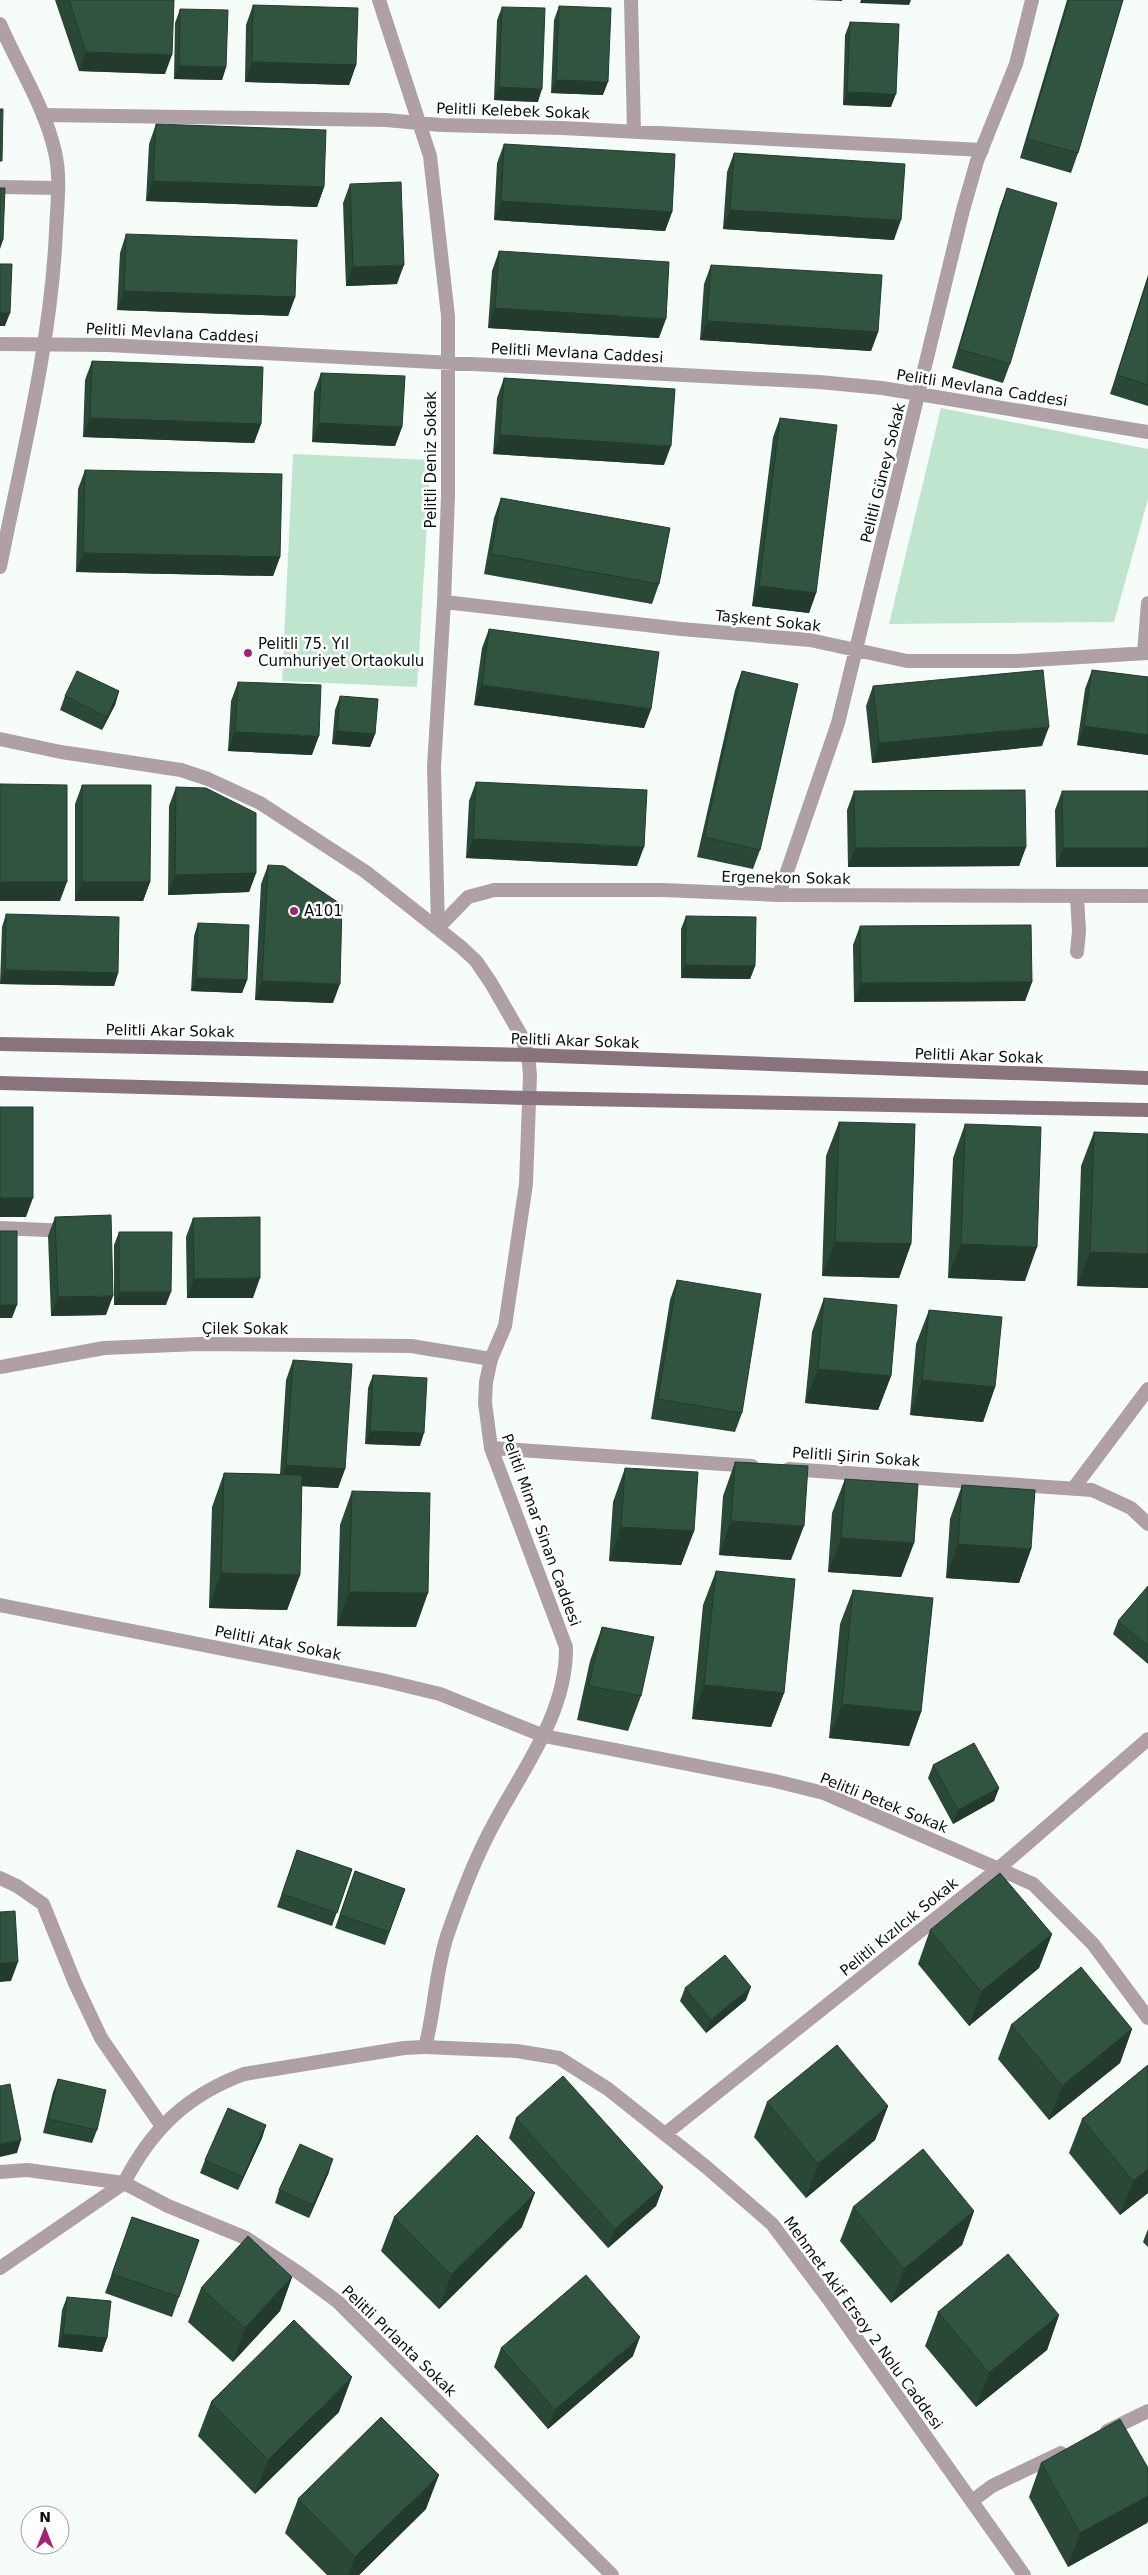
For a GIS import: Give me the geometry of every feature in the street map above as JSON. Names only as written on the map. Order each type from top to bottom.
[{"type":"main road","name":"Pelitli Akar Sokak","points":[[0,1044],[528,1055],[1148,1078]]},
{"type":"main road","points":[[0,1083],[529,1098],[1148,1110]]},
{"type":"street","name":"Pelitli Deniz Sokak","points":[[379,0],[430,156],[448,316],[448,496],[434,767],[438,928]]},
{"type":"street","points":[[631,0],[634,132]]},
{"type":"street","name":"Pelitli Güney Sokak","points":[[779,895],[838,723],[963,210],[982,150],[1016,64],[1032,0]]},
{"type":"street","points":[[0,566],[44,344],[55,259],[58,188],[55,151],[43,115],[1,27]]},
{"type":"street","name":"Pelitli Kelebek Sokak","points":[[43,115],[386,120],[982,150]]},
{"type":"street","points":[[0,187],[58,188]]},
{"type":"street","name":"Pelitli Mevlana Caddesi","points":[[0,344],[108,345],[819,382],[882,388],[1148,432]]},
{"type":"street","name":"Taşkent Sokak","points":[[444,602],[681,629],[810,640],[907,661],[1016,661],[1146,653]]},
{"type":"street","points":[[1146,653],[1148,603]]},
{"type":"street","name":"Pelitli Mimar Sinan Caddesi","points":[[0,739],[61,752],[181,770],[208,779],[260,804],[349,862],[461,947],[481,968],[522,1035],[528,1055],[529,1098],[526,1184],[505,1326],[491,1359],[486,1382],[485,1403],[491,1448],[566,1647],[564,1677],[544,1736],[484,1842],[447,1936],[438,1969],[431,2025],[424,2048]]},
{"type":"street","name":"Ergenekon Sokak","points":[[438,928],[468,898],[494,890],[663,890],[779,895],[1077,898],[1148,896]]},
{"type":"street","points":[[1077,898],[1079,931],[1077,952]]},
{"type":"street","points":[[0,1228],[85,1231]]},
{"type":"street","name":"Çilek Sokak","points":[[0,1367],[104,1348],[199,1344],[412,1346],[491,1359]]},
{"type":"street","points":[[1073,1489],[1148,1389]]},
{"type":"street","name":"Pelitli Şirin Sokak","points":[[491,1448],[1092,1490],[1131,1508],[1148,1524]]},
{"type":"street","name":"Pelitli Atak Sokak","points":[[0,1605],[363,1676],[440,1694],[544,1736]]},
{"type":"street","name":"Pelitli Petek Sokak","points":[[544,1736],[775,1781],[824,1793],[1033,1884],[1094,1944],[1148,2018]]},
{"type":"street","name":"Pelitli Kızılcık Sokak","points":[[665,2134],[998,1869],[1148,1739]]},
{"type":"street","points":[[0,1878],[17,1886],[43,1904],[75,1983],[101,2038],[161,2125]]},
{"type":"street","points":[[0,2268],[124,2183],[134,2164],[161,2125],[200,2094],[244,2074],[404,2048],[424,2048]]},
{"type":"street","name":"Mehmet Akif Ersoy 2 Nolu Caddesi","points":[[424,2048],[517,2051],[559,2058],[608,2089],[705,2166],[772,2224],[827,2297],[1024,2575]]},
{"type":"street","name":"Pelitli Pırlanta Sokak","points":[[0,2172],[27,2170],[124,2183],[168,2206],[246,2238],[299,2273],[338,2302],[612,2575]]},
{"type":"street","points":[[1096,2436],[1148,2411]]},
{"type":"street","points":[[972,2501],[992,2486],[1070,2449]]},
{"type":"green space","points":[[941,408],[1148,449],[1148,499],[1114,622],[889,624]]},
{"type":"green space","points":[[293,454],[431,460],[417,687],[282,681]]},
{"type":"building","points":[[69,0],[174,0],[172,55],[86,52]]},
{"type":"building","points":[[1069,0],[1123,0],[1078,153],[1027,139]]},
{"type":"building","points":[[253,5],[358,8],[356,65],[252,62]]},
{"type":"building","points":[[559,6],[611,8],[608,82],[556,80]]},
{"type":"building","points":[[502,7],[545,8],[542,89],[499,87]]},
{"type":"building","points":[[180,9],[228,10],[226,67],[179,66]]},
{"type":"building","points":[[850,22],[899,24],[896,94],[847,92]]},
{"type":"building","points":[[0,109],[3,109],[2,161],[0,161]]},
{"type":"building","points":[[156,124],[326,130],[324,187],[153,181]]},
{"type":"building","points":[[504,144],[675,154],[672,212],[501,201]]},
{"type":"building","points":[[734,153],[905,164],[901,220],[730,210]]},
{"type":"building","points":[[401,182],[404,265],[353,267],[350,184]]},
{"type":"building","points":[[0,188],[5,188],[3,240],[0,240]]},
{"type":"building","points":[[1007,188],[1057,203],[1010,364],[959,349]]},
{"type":"building","points":[[126,234],[297,240],[295,297],[124,291]]},
{"type":"building","points":[[499,251],[669,262],[666,319],[495,308]]},
{"type":"building","points":[[0,264],[12,264],[10,313],[0,313]]},
{"type":"building","points":[[711,265],[882,275],[878,332],[707,321]]},
{"type":"building","points":[[1148,278],[1148,385],[1117,375]]},
{"type":"building","points":[[92,361],[263,367],[261,424],[90,418]]},
{"type":"building","points":[[321,373],[405,376],[402,427],[319,423]]},
{"type":"building","points":[[504,378],[675,389],[671,446],[500,435]]},
{"type":"building","points":[[780,418],[837,425],[816,593],[759,586]]},
{"type":"building","points":[[85,470],[282,474],[280,557],[83,553]]},
{"type":"building","points":[[501,498],[670,528],[659,584],[491,554]]},
{"type":"building","points":[[489,629],[659,652],[651,709],[482,685]]},
{"type":"building","points":[[1043,670],[1049,727],[879,743],[873,686]]},
{"type":"building","points":[[1092,670],[1148,677],[1148,735],[1084,726]]},
{"type":"building","points":[[77,671],[119,691],[107,717],[65,696]]},
{"type":"building","points":[[742,671],[798,684],[760,850],[704,837]]},
{"type":"building","points":[[238,682],[321,685],[319,736],[235,732]]},
{"type":"building","points":[[340,696],[378,699],[375,734],[337,731]]},
{"type":"building","points":[[476,782],[647,790],[644,847],[473,839]]},
{"type":"building","points":[[0,784],[67,785],[67,882],[0,882]]},
{"type":"building","points":[[82,785],[151,785],[150,882],[82,882]]},
{"type":"building","points":[[176,787],[206,788],[256,813],[256,873],[175,875]]},
{"type":"building","points":[[1025,790],[1026,847],[855,848],[854,791]]},
{"type":"building","points":[[1062,791],[1148,791],[1148,848],[1063,848]]},
{"type":"building","points":[[268,865],[284,866],[342,905],[340,984],[262,981]]},
{"type":"building","points":[[6,914],[119,917],[118,973],[5,970]]},
{"type":"building","points":[[686,916],[756,917],[755,966],[685,965]]},
{"type":"building","points":[[198,923],[249,925],[247,980],[196,978]]},
{"type":"building","points":[[1031,925],[1032,982],[861,983],[860,926]]},
{"type":"building","points":[[0,1107],[33,1107],[33,1198],[0,1198]]},
{"type":"building","points":[[839,1122],[915,1124],[911,1244],[835,1242]]},
{"type":"building","points":[[965,1124],[1041,1127],[1037,1247],[961,1244]]},
{"type":"building","points":[[1094,1132],[1148,1134],[1148,1254],[1090,1252]]},
{"type":"building","points":[[111,1215],[113,1296],[58,1297],[55,1217]]},
{"type":"building","points":[[260,1217],[260,1278],[194,1279],[193,1218]]},
{"type":"building","points":[[0,1231],[17,1231],[17,1305],[0,1305]]},
{"type":"building","points":[[119,1232],[172,1232],[171,1292],[119,1292]]},
{"type":"building","points":[[677,1280],[761,1294],[742,1413],[658,1399]]},
{"type":"building","points":[[824,1298],[897,1305],[891,1376],[818,1369]]},
{"type":"building","points":[[929,1310],[1002,1317],[995,1387],[922,1380]]},
{"type":"building","points":[[293,1360],[352,1364],[345,1469],[286,1465]]},
{"type":"building","points":[[373,1375],[427,1378],[424,1433],[370,1431]]},
{"type":"building","points":[[735,1462],[808,1466],[804,1526],[731,1521]]},
{"type":"building","points":[[625,1468],[698,1472],[694,1531],[621,1527]]},
{"type":"building","points":[[224,1473],[302,1475],[300,1575],[221,1573]]},
{"type":"building","points":[[845,1479],[918,1484],[914,1543],[841,1538]]},
{"type":"building","points":[[962,1485],[1035,1490],[1031,1549],[958,1544]]},
{"type":"building","points":[[352,1491],[430,1493],[428,1593],[349,1592]]},
{"type":"building","points":[[716,1571],[795,1579],[784,1693],[704,1685]]},
{"type":"building","points":[[1148,1586],[1148,1646],[1118,1621]]},
{"type":"building","points":[[853,1590],[933,1598],[921,1712],[842,1704]]},
{"type":"building","points":[[602,1627],[654,1637],[641,1696],[589,1686]]},
{"type":"building","points":[[974,1743],[999,1788],[958,1810],[933,1765]]},
{"type":"building","points":[[297,1850],[352,1869],[337,1913],[282,1894]]},
{"type":"building","points":[[355,1871],[405,1889],[389,1932],[340,1915]]},
{"type":"building","points":[[1000,1873],[1052,1934],[981,1992],[930,1930]]},
{"type":"building","points":[[15,1911],[18,1962],[0,1963],[0,1912]]},
{"type":"building","points":[[725,1955],[751,1987],[711,2020],[685,1988]]},
{"type":"building","points":[[1081,1967],[1132,2029],[1062,2086],[1011,2025]]},
{"type":"building","points":[[837,2045],[888,2106],[818,2164],[767,2102]]},
{"type":"building","points":[[1148,2065],[1148,2169],[1133,2181],[1082,2119]]},
{"type":"building","points":[[563,2076],[663,2187],[615,2229],[516,2118]]},
{"type":"building","points":[[58,2079],[106,2090],[97,2130],[48,2119]]},
{"type":"building","points":[[10,2084],[21,2140],[0,2144],[0,2086]]},
{"type":"building","points":[[228,2108],[266,2125],[243,2177],[205,2160]]},
{"type":"building","points":[[477,2135],[535,2193],[451,2275],[394,2217]]},
{"type":"building","points":[[300,2144],[333,2159],[313,2205],[279,2190]]},
{"type":"building","points":[[923,2149],[974,2211],[904,2269],[853,2207]]},
{"type":"building","points":[[132,2217],[199,2240],[179,2297],[112,2274]]},
{"type":"building","points":[[248,2236],[292,2277],[245,2328],[201,2288]]},
{"type":"building","points":[[1008,2254],[1059,2315],[989,2373],[938,2312]]},
{"type":"building","points":[[586,2275],[640,2337],[555,2410],[501,2348]]},
{"type":"building","points":[[67,2297],[111,2301],[107,2338],[63,2334]]},
{"type":"building","points":[[294,2320],[352,2377],[268,2460],[211,2402]]},
{"type":"building","points":[[381,2417],[439,2475],[355,2557],[298,2499]]},
{"type":"building","points":[[1120,2419],[1148,2468],[1148,2496],[1080,2533],[1041,2463]]},
{"type":"place","name":"Pelitli 75. Yıl Cumhuriyet Ortaokulu","points":[[248,653]]},
{"type":"place","name":"A101","points":[[294,911]]}]
